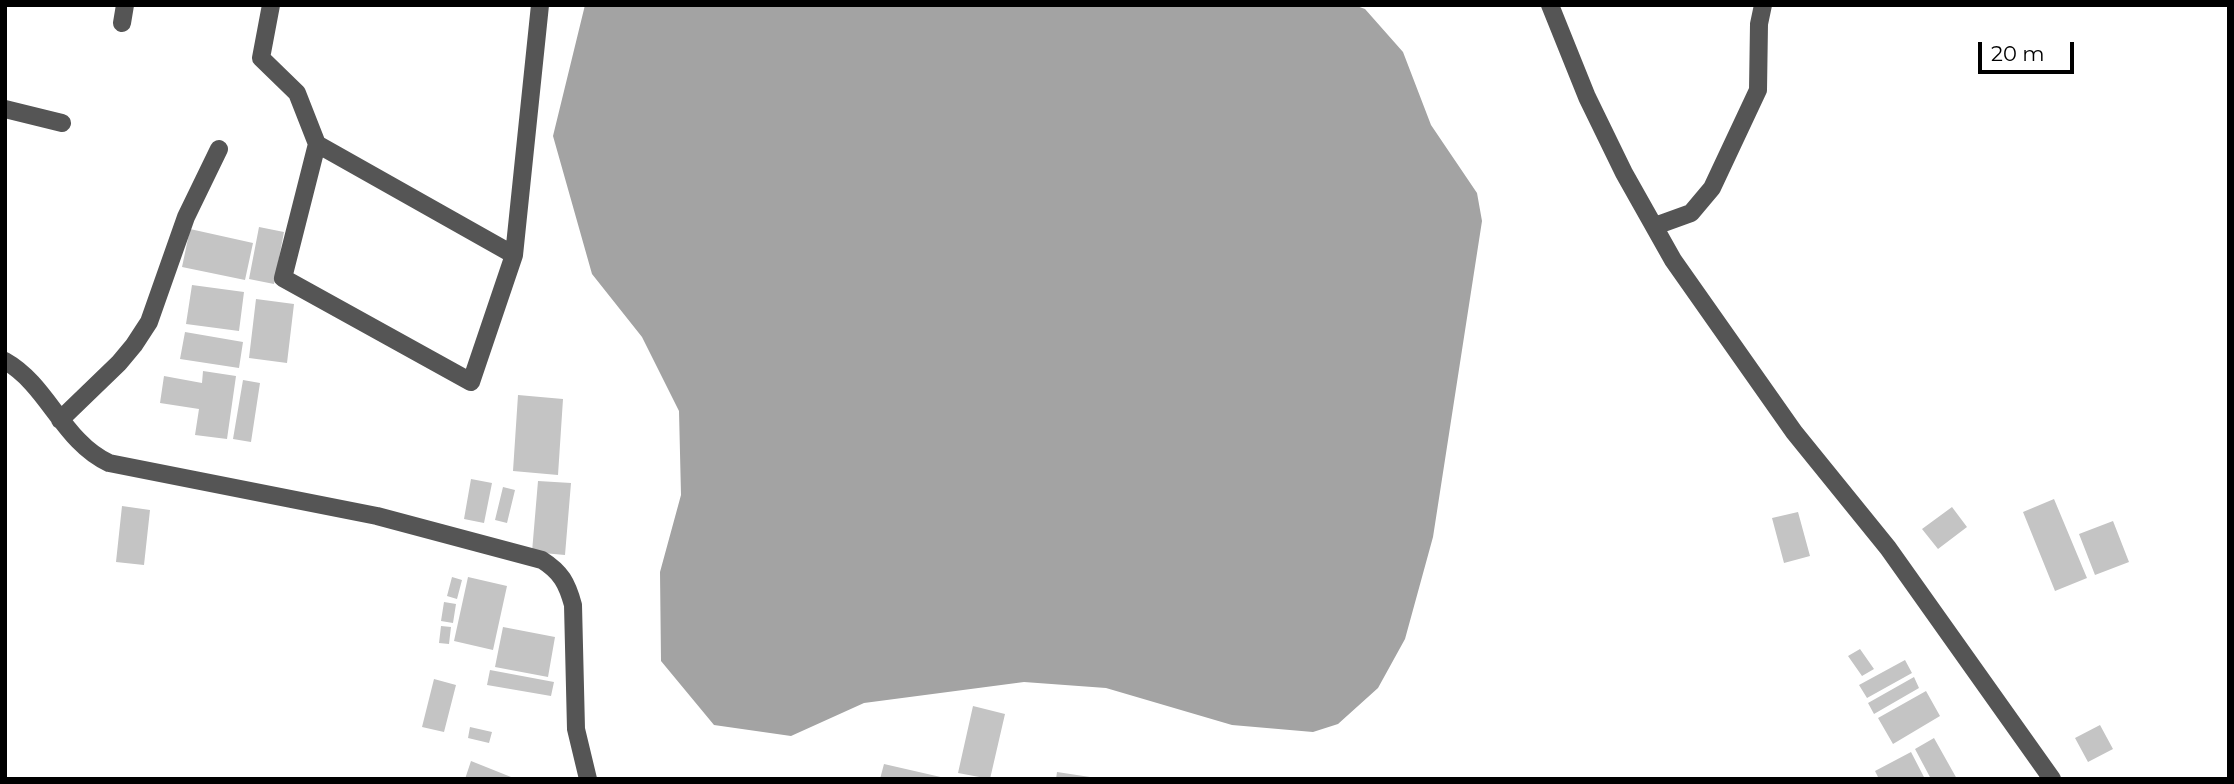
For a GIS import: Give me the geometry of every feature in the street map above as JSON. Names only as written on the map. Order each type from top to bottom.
[{"type":"street","points":[[271,5],[261,58],[297,93],[317,144],[283,278],[471,382],[514,255],[540,5]]},
{"type":"street","points":[[1550,5],[1587,97],[1624,173],[1673,260],[1794,432],[1888,548],[2051,778]]},
{"type":"street","points":[[1654,226],[1691,213],[1712,188],[1758,90],[1759,24],[1763,5]]},
{"type":"street","points":[[5,109],[61,122]]},
{"type":"street","points":[[317,144],[514,255]]},
{"type":"street","points":[[61,420],[119,362],[149,322],[182,228],[219,149]]},
{"type":"street","points":[[5,360],[19,368],[93,456],[109,463],[377,516],[542,560],[559,571],[568,586],[573,605],[576,729],[588,779]]},
{"type":"shaded area","points":[[585,5],[1354,5],[1365,9],[1403,52],[1431,125],[1477,193],[1482,221],[1433,537],[1405,639],[1378,688],[1338,724],[1313,732],[1232,725],[1106,688],[1024,682],[864,703],[791,736],[714,725],[661,661],[660,572],[681,495],[679,411],[642,337],[592,274],[553,136]]},
{"type":"building","points":[[259,227],[284,232],[274,284],[249,279]]},
{"type":"building","points":[[190,229],[253,243],[245,280],[182,267]]},
{"type":"building","points":[[192,285],[244,292],[239,331],[186,324]]},
{"type":"building","points":[[256,299],[294,304],[287,363],[249,358]]},
{"type":"building","points":[[185,332],[243,342],[239,368],[180,359]]},
{"type":"building","points":[[203,371],[236,376],[227,439],[195,435],[199,409],[160,403],[164,376],[202,383]]},
{"type":"building","points":[[243,380],[260,383],[251,442],[233,439]]},
{"type":"building","points":[[518,395],[563,399],[558,475],[513,471]]},
{"type":"building","points":[[471,479],[492,483],[484,523],[464,519]]},
{"type":"building","points":[[538,481],[571,483],[565,555],[532,552]]},
{"type":"building","points":[[503,487],[515,490],[507,523],[495,520]]},
{"type":"building","points":[[2054,499],[2087,578],[2055,591],[2023,512]]},
{"type":"building","points":[[122,506],[150,510],[144,565],[116,562]]},
{"type":"building","points":[[1952,507],[1967,527],[1938,549],[1922,529]]},
{"type":"building","points":[[1798,512],[1810,556],[1784,563],[1772,518]]},
{"type":"building","points":[[2113,521],[2129,562],[2095,575],[2079,534]]},
{"type":"building","points":[[452,577],[462,580],[457,599],[447,596]]},
{"type":"building","points":[[468,577],[507,586],[493,650],[454,641]]},
{"type":"building","points":[[444,602],[456,604],[453,623],[441,621]]},
{"type":"building","points":[[441,626],[451,627],[449,644],[439,643]]},
{"type":"building","points":[[503,627],[555,637],[548,677],[495,667]]},
{"type":"building","points":[[1860,649],[1874,669],[1862,676],[1848,656]]},
{"type":"building","points":[[1905,660],[1912,673],[1867,698],[1859,685]]},
{"type":"building","points":[[490,670],[554,682],[551,696],[487,685]]},
{"type":"building","points":[[1914,677],[1919,688],[1874,714],[1868,703]]},
{"type":"building","points":[[434,679],[456,685],[444,732],[422,727]]},
{"type":"building","points":[[1926,691],[1940,716],[1893,744],[1878,718]]},
{"type":"building","points":[[973,706],[1005,714],[990,779],[958,773]]},
{"type":"building","points":[[2100,725],[2113,749],[2088,762],[2075,738]]},
{"type":"building","points":[[470,727],[492,732],[489,743],[468,738]]},
{"type":"building","points":[[1934,738],[1957,779],[1931,779],[1915,749]]},
{"type":"building","points":[[1911,752],[1925,779],[1879,779],[1875,771]]},
{"type":"building","points":[[471,761],[516,779],[465,779]]},
{"type":"building","points":[[884,764],[945,778],[945,779],[880,779]]},
{"type":"building","points":[[1057,772],[1090,777],[1090,779],[1056,779]]}]
